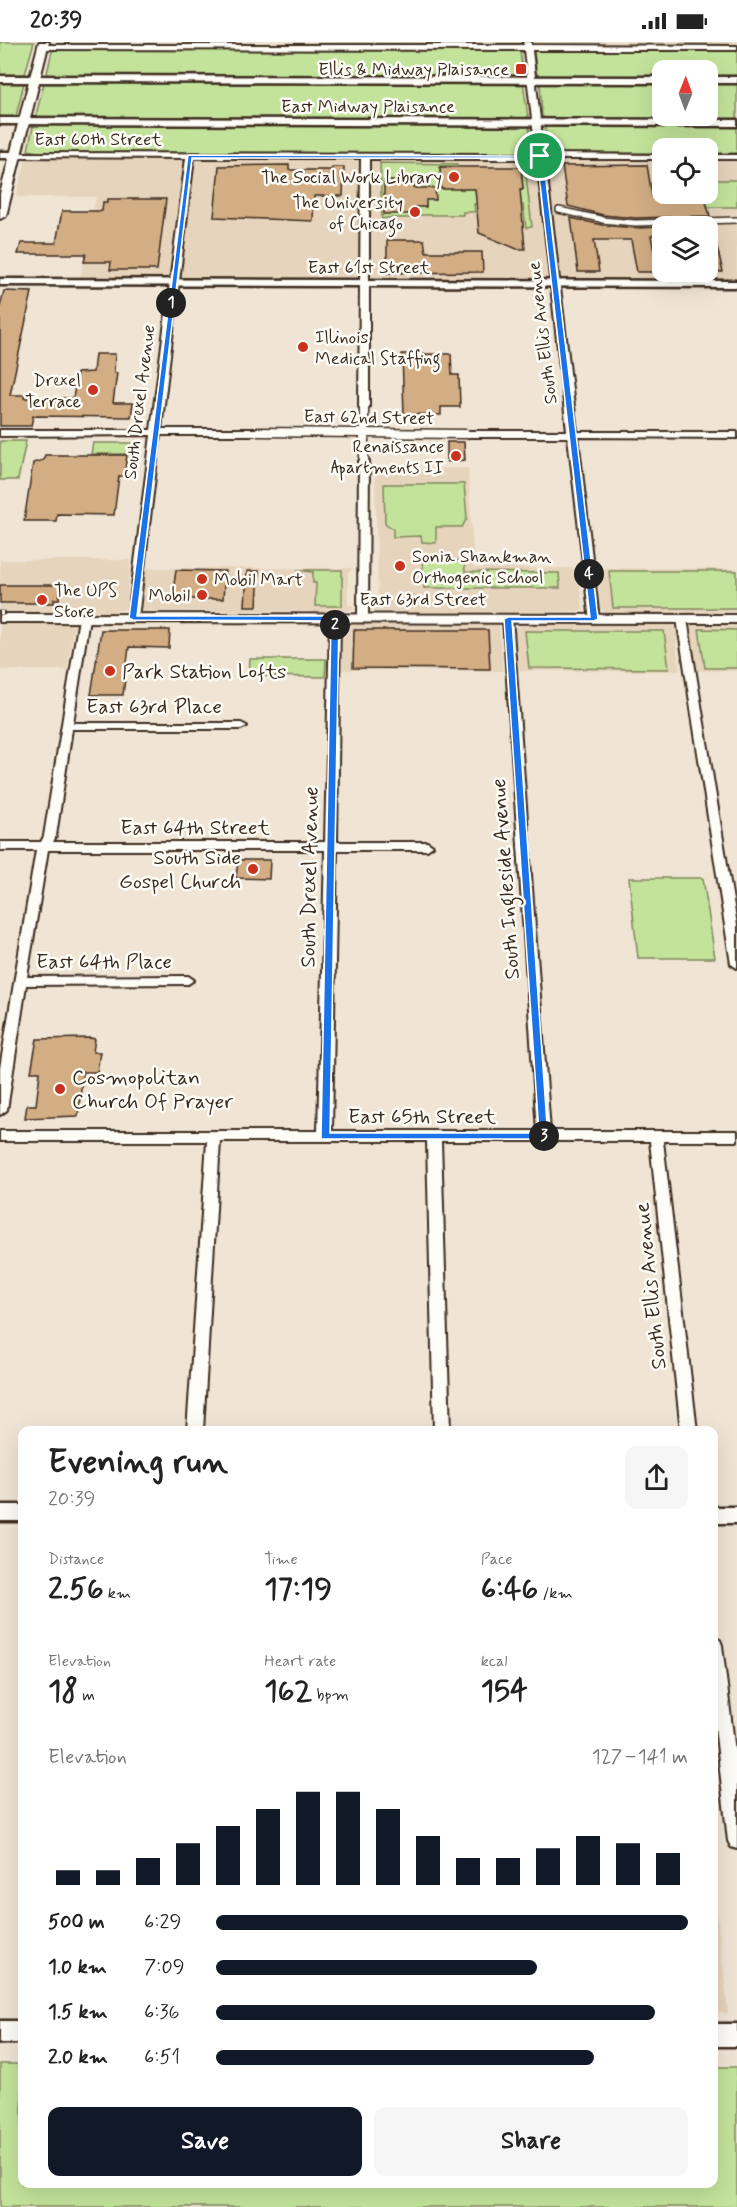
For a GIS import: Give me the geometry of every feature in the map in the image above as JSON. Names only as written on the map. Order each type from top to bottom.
[{"type":"main road","points":[[0,216],[43,45]]},
{"type":"main road","name":"East 63rd Street","points":[[0,618],[737,619]]},
{"type":"street","points":[[43,45],[527,45],[737,48]]},
{"type":"street","name":"South Ellis Avenue","points":[[527,45],[594,619]]},
{"type":"street","name":"East Midway Plaisance","points":[[0,79],[652,80]]},
{"type":"street","points":[[718,80],[737,80]]},
{"type":"street","name":"East Midway Plaisance","points":[[0,121],[737,123]]},
{"type":"street","name":"East 60th Street","points":[[0,155],[652,157]]},
{"type":"street","name":"South Drexel Avenue","points":[[133,618],[190,156]]},
{"type":"street","points":[[363,619],[365,156]]},
{"type":"street","points":[[718,157],[737,157]]},
{"type":"street","points":[[559,210],[601,220],[634,224],[668,220],[737,220]]},
{"type":"street","name":"East 61st Street","points":[[0,282],[737,284]]},
{"type":"street","name":"East 62nd Street","points":[[0,433],[364,432],[737,435]]},
{"type":"street","points":[[0,1110],[40,854],[50,836],[84,618]]},
{"type":"street","name":"South Drexel Avenue","points":[[325,1137],[335,619]]},
{"type":"street","name":"South Ingleside Avenue","points":[[508,619],[544,1137]]},
{"type":"street","points":[[682,619],[737,964]]},
{"type":"street","name":"East 63rd Place","points":[[67,726],[241,726]]},
{"type":"street","name":"East 64th Street","points":[[0,846],[427,846]]},
{"type":"street","name":"East 64th Place","points":[[20,981],[188,980]]},
{"type":"street","name":"East 65th Street","points":[[0,1136],[737,1136]]},
{"type":"street","points":[[195,1426],[214,1136]]},
{"type":"street","name":"South Ellis Avenue","points":[[656,1136],[688,1426]]},
{"type":"street","points":[[434,1137],[442,1426]]},
{"type":"street","points":[[0,1512],[18,1513]]},
{"type":"street","points":[[718,1515],[737,1515]]},
{"type":"street","points":[[718,1680],[737,1841]]},
{"type":"street","points":[[0,2032],[18,2032]]},
{"type":"street","points":[[718,2035],[737,2036]]},
{"type":"shaded area","points":[[87,42],[737,42],[737,44]]},
{"type":"shaded area","name":"The University of Chicago","points":[[26,158],[652,159],[652,204],[718,204],[718,159],[737,159],[737,280],[718,280],[718,216],[652,216],[652,280],[80,279],[96,197],[16,197]]},
{"type":"shaded area","points":[[468,468],[474,568],[578,568],[583,611],[490,613],[372,611],[372,605],[378,601],[375,477],[368,471],[370,469]]},
{"type":"shaded area","points":[[0,560],[131,560],[127,609],[103,613],[0,611]]},
{"type":"shaded area","points":[[144,568],[353,568],[348,573],[348,605],[354,608],[347,611],[315,613],[309,611],[144,611],[141,608]]},
{"type":"shaded area","points":[[596,568],[737,569],[737,612],[665,614],[605,612],[601,609]]},
{"type":"shaded area","points":[[73,622],[77,625],[73,631],[67,670],[0,670],[0,624],[59,624]]},
{"type":"shaded area","points":[[689,623],[737,625],[737,671],[696,671],[692,641],[689,639]]},
{"type":"shaded area","points":[[344,624],[499,625],[503,671],[340,670],[341,627]]},
{"type":"shaded area","points":[[522,625],[673,625],[677,628],[679,639],[676,641],[680,671],[518,671],[515,628]]},
{"type":"shaded area","points":[[718,1920],[728,2013],[718,2013]]},
{"type":"green space","points":[[0,42],[34,42],[25,74],[0,75]]},
{"type":"green space","points":[[58,49],[516,50],[520,51],[523,75],[513,78],[48,75],[52,51]]},
{"type":"green space","points":[[737,50],[737,76],[718,76],[718,60],[652,60],[652,76],[541,77],[537,76],[534,51]]},
{"type":"green space","points":[[0,82],[24,83],[16,116],[0,118]]},
{"type":"green space","points":[[523,82],[528,117],[517,120],[39,118],[36,115],[44,83]]},
{"type":"green space","points":[[540,82],[652,83],[652,119],[547,120],[542,116]]},
{"type":"green space","points":[[718,83],[737,83],[737,119],[718,119]]},
{"type":"green space","points":[[40,124],[526,124],[529,126],[532,151],[527,153],[39,152],[28,150],[33,126]]},
{"type":"green space","points":[[545,125],[737,126],[737,153],[718,153],[718,138],[652,138],[652,153],[551,153],[547,151]]},
{"type":"green space","points":[[380,163],[457,164],[457,166],[440,166],[441,188],[523,189],[521,167],[525,167],[532,227],[526,228],[523,205],[474,204],[475,212],[463,212],[463,215],[418,215],[414,218],[385,218],[382,220]]},
{"type":"green space","points":[[718,180],[737,180],[737,207],[707,207],[706,204],[718,204]]},
{"type":"green space","points":[[0,441],[26,441],[18,480],[0,480]]},
{"type":"green space","points":[[93,443],[132,443],[130,454],[91,454]]},
{"type":"green space","points":[[384,484],[464,484],[467,518],[462,527],[436,527],[436,543],[422,542],[421,536],[393,537],[393,529],[385,523]]},
{"type":"green space","points":[[422,558],[464,561],[465,572],[559,573],[560,588],[424,588]]},
{"type":"green space","points":[[297,570],[342,570],[342,606],[315,606],[316,583],[313,583],[313,572]]},
{"type":"green space","points":[[609,571],[737,571],[737,608],[613,608]]},
{"type":"green space","points":[[699,629],[737,630],[737,668],[705,668]]},
{"type":"green space","points":[[525,631],[664,631],[669,669],[529,668]]},
{"type":"green space","points":[[250,659],[326,659],[325,677],[249,676]]},
{"type":"green space","points":[[629,878],[703,878],[715,958],[638,958]]},
{"type":"green space","points":[[0,2064],[18,2064],[18,2188],[718,2188],[718,2067],[737,2067],[737,2207],[0,2207]]},
{"type":"building","points":[[289,165],[289,170],[332,170],[332,167],[344,167],[343,196],[314,196],[313,221],[214,217],[219,166]]},
{"type":"building","points":[[647,165],[652,204],[707,204],[710,216],[635,218],[603,215],[568,206],[562,166]]},
{"type":"building","points":[[440,167],[521,167],[523,189],[520,189],[525,249],[517,249],[479,233],[475,189],[441,189]]},
{"type":"building","points":[[384,181],[414,181],[414,188],[435,188],[436,200],[426,200],[426,207],[415,207],[415,214],[384,214]]},
{"type":"building","points":[[108,199],[166,199],[157,270],[110,270],[111,262],[84,262],[86,254],[18,254],[21,243],[56,243],[62,211],[102,211],[103,202],[107,202]]},
{"type":"building","points":[[571,218],[602,225],[652,227],[652,272],[637,272],[631,240],[594,240],[599,272],[578,272]]},
{"type":"building","points":[[387,240],[424,240],[426,252],[482,252],[483,272],[387,273]]},
{"type":"building","points":[[718,251],[723,272],[718,272]]},
{"type":"building","points":[[4,291],[32,292],[10,395],[25,395],[24,398],[73,398],[77,373],[93,372],[95,354],[115,354],[114,373],[117,373],[113,403],[133,403],[131,417],[33,416],[31,426],[0,426],[0,307]]},
{"type":"building","points":[[402,354],[451,354],[452,375],[459,375],[460,407],[441,407],[441,415],[404,414]]},
{"type":"building","name":"Renaissance Apartments II","points":[[447,442],[464,442],[465,460],[447,462]]},
{"type":"building","points":[[45,455],[127,455],[124,476],[119,476],[114,515],[57,514],[56,521],[24,521],[33,463],[43,460]]},
{"type":"building","points":[[176,570],[225,571],[223,599],[172,599]]},
{"type":"building","points":[[247,571],[259,571],[257,606],[245,606]]},
{"type":"building","points":[[0,585],[61,585],[59,599],[54,599],[54,603],[0,603]]},
{"type":"building","name":"Park Station Lofts","points":[[101,630],[170,630],[169,648],[129,647],[123,695],[91,695]]},
{"type":"building","points":[[354,630],[488,630],[490,669],[353,668]]},
{"type":"building","name":"South Side Gospel Church","points":[[238,860],[270,860],[269,879],[236,878]]},
{"type":"building","name":"Cosmopolitan Church Of Prayer","points":[[37,1039],[95,1039],[93,1052],[100,1052],[97,1072],[83,1072],[78,1116],[25,1118],[27,1105],[36,1105],[40,1072],[31,1072]]},
{"type":"place","name":"Ellis & Midway Plaisance","points":[[521,69]]},
{"type":"place","name":"The Social Work Library","points":[[454,177]]},
{"type":"place","name":"The University of Chicago","points":[[415,212]]},
{"type":"place","name":"Illinois Medical Staffing","points":[[303,347]]},
{"type":"place","name":"Drexel Terrace","points":[[93,390]]},
{"type":"place","name":"Renaissance Apartments II","points":[[456,456]]},
{"type":"place","name":"Sonia Shankman Orthogenic School","points":[[400,566]]},
{"type":"place","name":"Mobil Mart","points":[[202,579]]},
{"type":"place","name":"Mobil","points":[[202,595]]},
{"type":"place","name":"The UPS Store","points":[[42,600]]},
{"type":"place","name":"Park Station Lofts","points":[[110,671]]},
{"type":"place","name":"South Side Gospel Church","points":[[253,869]]},
{"type":"place","name":"Cosmopolitan Church Of Prayer","points":[[60,1089]]},
{"type":"route","points":[[190,156],[540,156],[594,619],[508,619],[544,1137],[325,1137],[335,619],[133,618],[190,156]]}]
